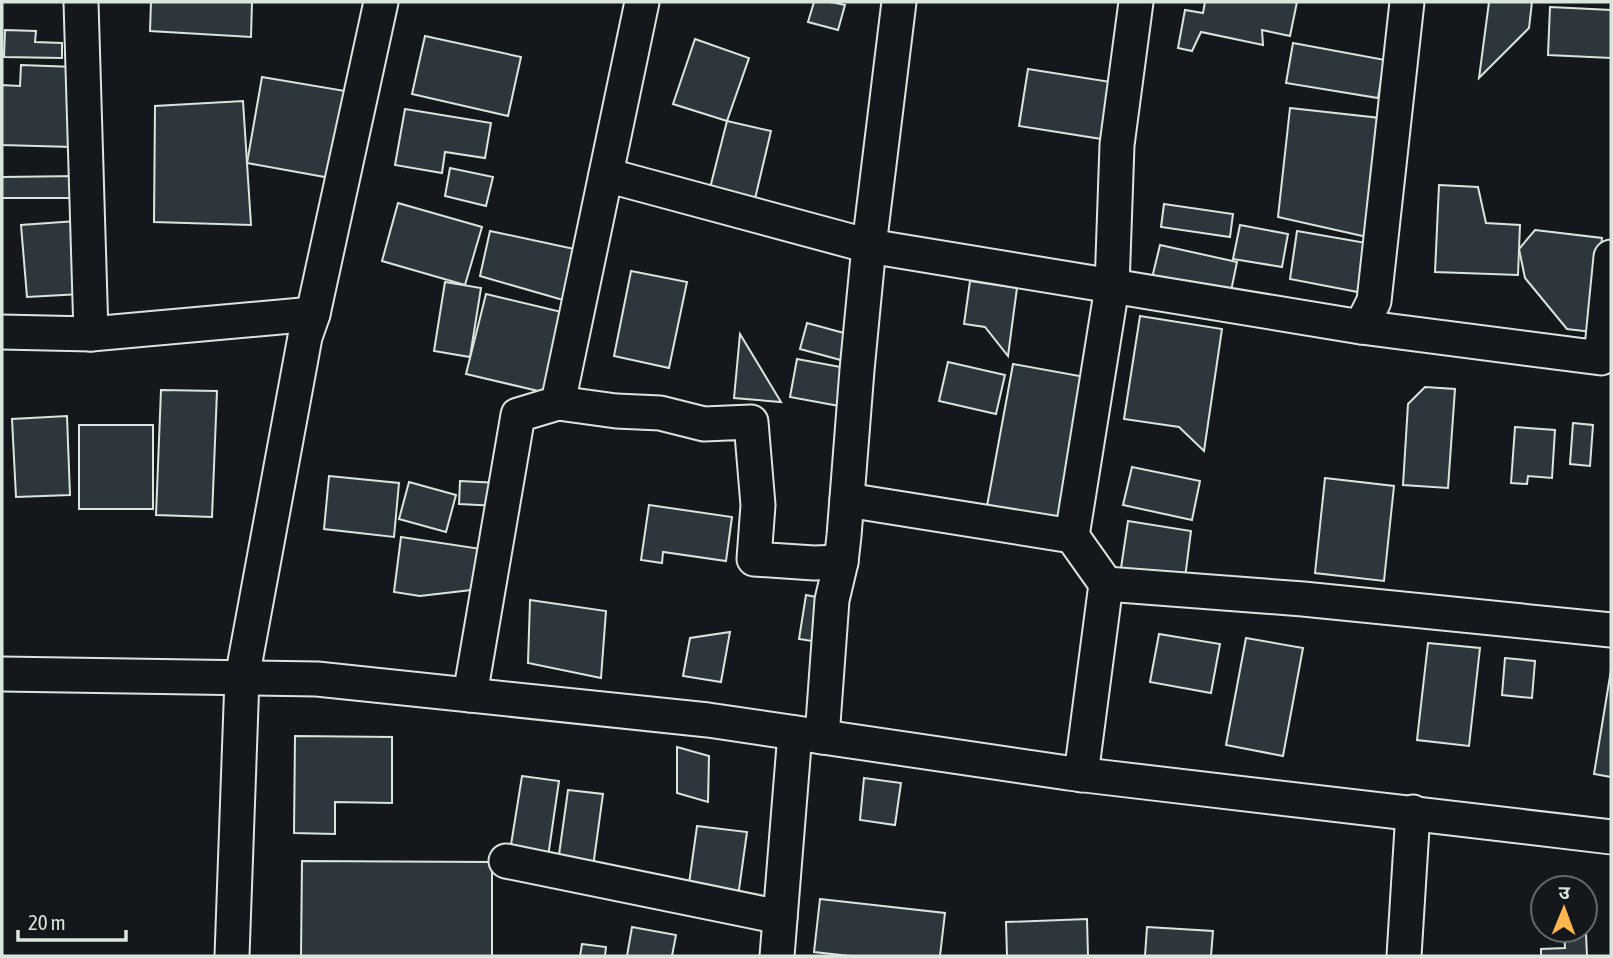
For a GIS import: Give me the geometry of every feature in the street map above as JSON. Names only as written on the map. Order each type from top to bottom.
[{"type":"street","points":[[81,2],[90,334]]},
{"type":"street","points":[[232,956],[242,678],[305,337],[313,314],[381,2]]},
{"type":"street","points":[[558,403],[642,2]]},
{"type":"street","points":[[777,956],[780,917],[808,735],[841,562],[869,246],[899,2]]},
{"type":"street","points":[[1081,775],[1106,584],[1072,536],[1112,287],[1117,145],[1136,2]]},
{"type":"street","points":[[1361,327],[1374,300],[1407,2]]},
{"type":"street","points":[[606,175],[869,246],[1361,327],[1606,360],[1611,257]]},
{"type":"street","points":[[2,332],[90,334],[313,314]]},
{"type":"street","points":[[470,695],[519,415],[558,403],[616,411],[660,413],[704,424],[751,422],[758,505],[754,559],[841,562]]},
{"type":"street","points":[[847,500],[1072,536]]},
{"type":"street","points":[[1106,584],[1317,600],[1611,630]]},
{"type":"street","points":[[2,674],[317,680],[470,695],[708,720],[1081,775],[1611,837]]},
{"type":"street","points":[[1404,956],[1413,813]]},
{"type":"street","points":[[506,862],[780,917]]},
{"type":"building","points":[[151,2],[252,2],[251,37],[150,31]]},
{"type":"building","points":[[814,2],[845,5],[838,30],[808,22]]},
{"type":"building","points":[[1205,2],[1297,2],[1290,36],[1262,30],[1263,45],[1201,32],[1192,51],[1178,48],[1185,10],[1203,13]]},
{"type":"building","points":[[1489,2],[1532,2],[1529,28],[1479,78]]},
{"type":"building","points":[[1550,7],[1611,10],[1611,58],[1548,55]]},
{"type":"building","points":[[5,30],[36,31],[35,42],[62,43],[62,58],[4,57]]},
{"type":"building","points":[[425,36],[521,57],[508,116],[412,94]]},
{"type":"building","points":[[695,39],[749,58],[727,121],[673,104]]},
{"type":"building","points":[[1293,43],[1385,60],[1378,98],[1286,83]]},
{"type":"building","points":[[21,65],[75,67],[72,147],[2,145],[2,85],[20,86]]},
{"type":"building","points":[[1028,69],[1117,83],[1108,140],[1019,126]]},
{"type":"building","points":[[262,77],[351,92],[336,179],[247,163]]},
{"type":"building","points":[[243,101],[251,225],[154,222],[155,106]]},
{"type":"building","points":[[1290,108],[1380,118],[1367,237],[1278,217]]},
{"type":"building","points":[[405,109],[491,123],[485,158],[445,152],[442,173],[395,165]]},
{"type":"building","points":[[727,121],[771,131],[754,203],[709,192]]},
{"type":"building","points":[[450,168],[493,177],[486,206],[445,196]]},
{"type":"building","points":[[78,176],[78,198],[2,198],[2,177]]},
{"type":"building","points":[[1439,185],[1478,187],[1486,223],[1520,225],[1518,275],[1435,272]]},
{"type":"building","points":[[398,203],[482,227],[465,285],[382,261]]},
{"type":"building","points":[[1164,204],[1233,214],[1230,237],[1161,227]]},
{"type":"building","points":[[76,221],[81,294],[27,297],[21,225]]},
{"type":"building","points":[[1240,225],[1288,234],[1282,267],[1233,259]]},
{"type":"building","points":[[1535,230],[1602,238],[1592,332],[1567,329],[1525,278],[1519,249]]},
{"type":"building","points":[[490,231],[579,250],[570,302],[480,276]]},
{"type":"building","points":[[1297,231],[1372,244],[1363,293],[1290,279]]},
{"type":"building","points":[[1160,245],[1237,262],[1230,296],[1152,278]]},
{"type":"building","points":[[631,271],[687,282],[669,368],[614,356]]},
{"type":"building","points":[[970,281],[1017,288],[1008,356],[985,327],[964,324]]},
{"type":"building","points":[[445,282],[481,288],[470,357],[434,351]]},
{"type":"building","points":[[486,294],[570,314],[551,394],[466,374]]},
{"type":"building","points":[[1140,316],[1222,329],[1204,451],[1179,427],[1124,419]]},
{"type":"building","points":[[807,323],[855,336],[848,362],[800,349]]},
{"type":"building","points":[[740,334],[781,402],[734,398]]},
{"type":"building","points":[[797,359],[857,370],[850,408],[790,397]]},
{"type":"building","points":[[948,362],[1005,375],[996,414],[939,401]]},
{"type":"building","points":[[1013,364],[1085,377],[1060,519],[987,506]]},
{"type":"building","points":[[1425,387],[1455,389],[1448,488],[1403,485],[1408,404]]},
{"type":"building","points":[[161,390],[217,391],[212,517],[156,515]]},
{"type":"building","points":[[67,416],[70,495],[16,497],[12,419]]},
{"type":"building","points":[[1573,423],[1593,425],[1590,466],[1570,464]]},
{"type":"building","points":[[79,425],[153,425],[153,509],[79,509]]},
{"type":"building","points":[[1515,427],[1555,430],[1552,478],[1528,476],[1527,484],[1511,483]]},
{"type":"building","points":[[1132,467],[1200,481],[1192,520],[1123,505]]},
{"type":"building","points":[[329,476],[399,483],[394,537],[324,529]]},
{"type":"building","points":[[1325,478],[1394,486],[1384,581],[1315,573]]},
{"type":"building","points":[[460,481],[499,483],[498,506],[459,504]]},
{"type":"building","points":[[409,482],[456,495],[446,532],[399,519]]},
{"type":"building","points":[[649,505],[732,517],[726,561],[663,552],[662,563],[641,560]]},
{"type":"building","points":[[1128,521],[1191,531],[1185,578],[1121,568]]},
{"type":"building","points":[[401,537],[488,550],[488,588],[420,596],[394,592]]},
{"type":"building","points":[[806,595],[832,600],[825,643],[799,639]]},
{"type":"building","points":[[530,600],[606,611],[601,678],[528,663]]},
{"type":"building","points":[[730,632],[721,682],[683,676],[690,638]]},
{"type":"building","points":[[1159,634],[1220,644],[1211,693],[1150,682]]},
{"type":"building","points":[[1246,638],[1303,648],[1283,756],[1226,745]]},
{"type":"building","points":[[1428,643],[1480,648],[1469,746],[1417,740]]},
{"type":"building","points":[[1505,658],[1535,661],[1532,698],[1502,695]]},
{"type":"building","points":[[1611,670],[1611,777],[1594,774]]},
{"type":"building","points":[[295,736],[392,737],[392,803],[335,802],[335,834],[294,833]]},
{"type":"building","points":[[677,747],[709,756],[708,802],[677,793]]},
{"type":"building","points":[[522,776],[559,781],[548,857],[510,851]]},
{"type":"building","points":[[864,778],[901,783],[895,825],[860,820]]},
{"type":"building","points":[[568,790],[603,794],[593,867],[558,862]]},
{"type":"building","points":[[697,826],[747,832],[738,897],[688,891]]},
{"type":"building","points":[[302,861],[492,862],[492,956],[301,956]]},
{"type":"building","points":[[820,899],[945,913],[940,956],[850,956],[814,952]]},
{"type":"building","points":[[1087,919],[1088,956],[1007,956],[1006,922]]},
{"type":"building","points":[[632,927],[676,935],[672,956],[627,956]]},
{"type":"building","points":[[1147,927],[1213,931],[1211,956],[1145,956]]},
{"type":"building","points":[[582,944],[606,947],[605,956],[580,956]]},
{"type":"building","points":[[1565,944],[1586,944],[1587,956],[1541,956],[1541,949],[1565,948]]}]
